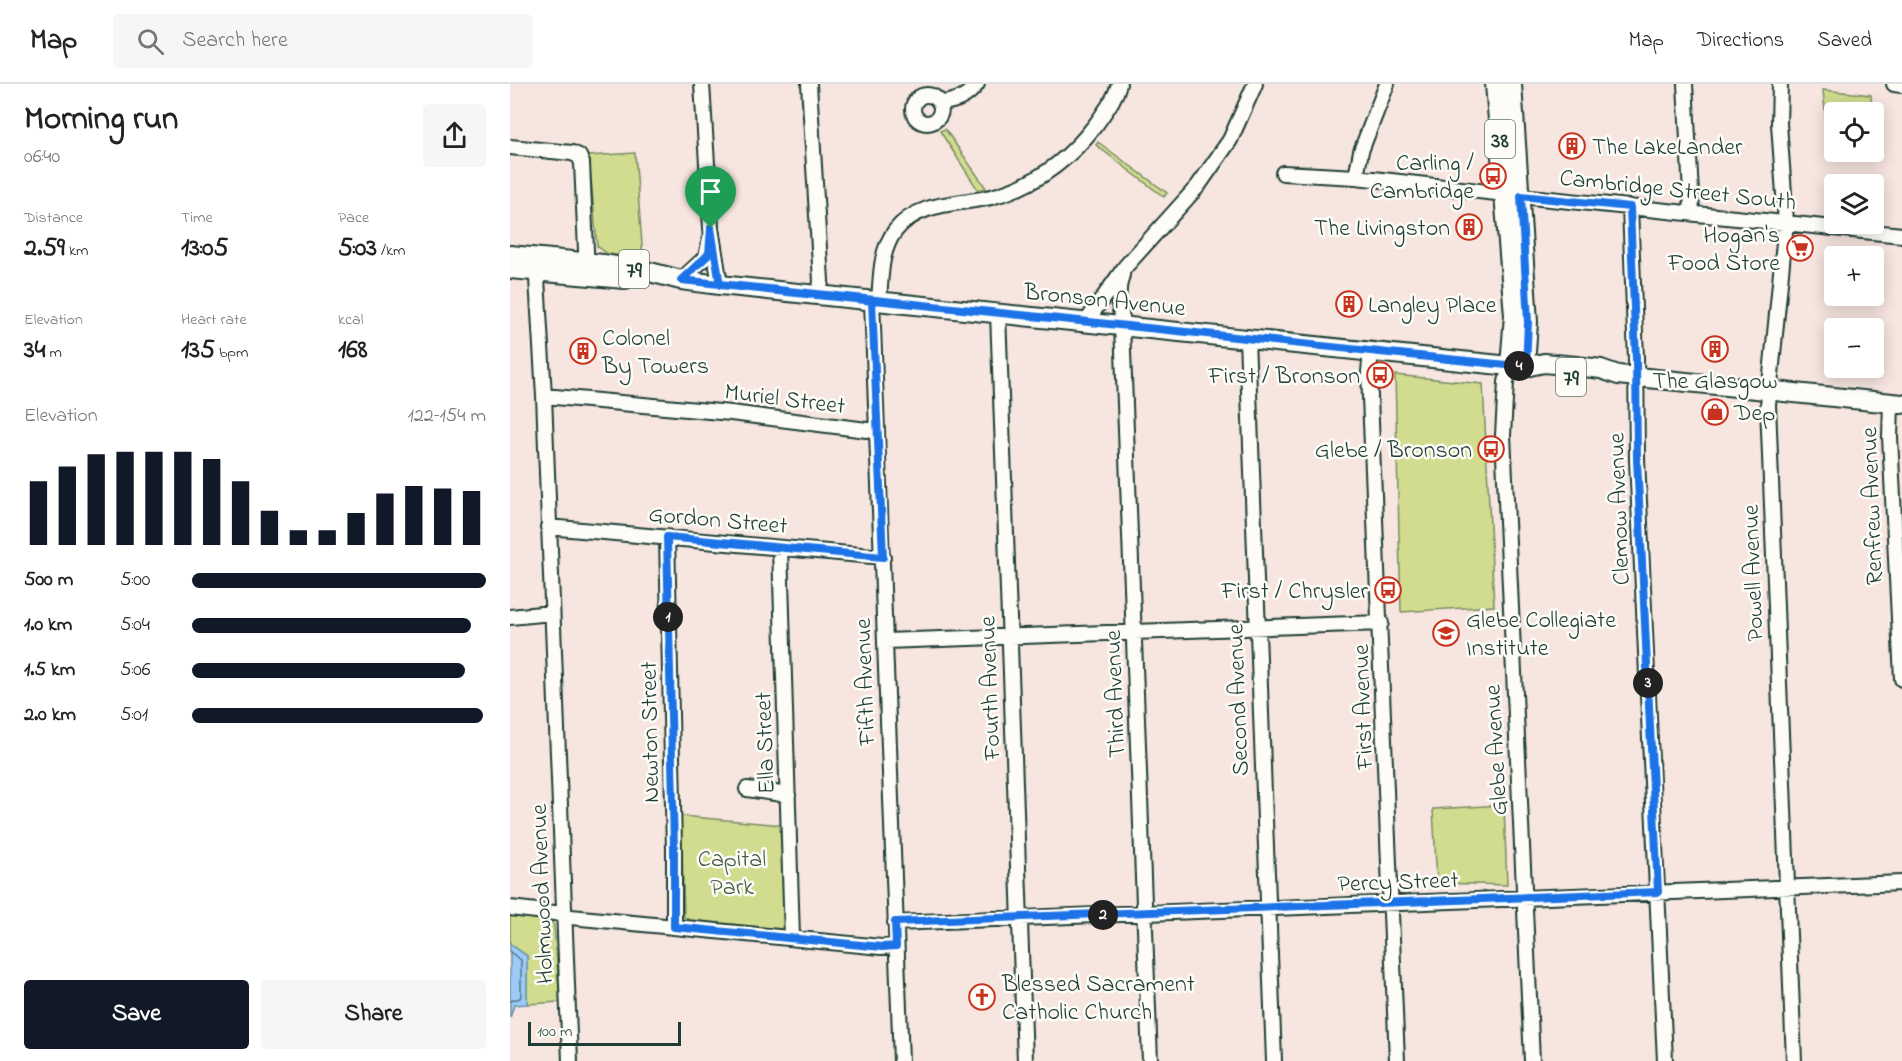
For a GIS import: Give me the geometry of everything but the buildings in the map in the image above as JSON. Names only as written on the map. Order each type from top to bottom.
[{"type":"main road","name":"38","points":[[1495,84],[1513,195],[1528,322],[1518,366]]},
{"type":"main road","name":"38","points":[[1512,84],[1513,195]]},
{"type":"main road","name":"Bronson Avenue","points":[[510,255],[536,265]]},
{"type":"main road","name":"Bronson Avenue","points":[[510,269],[536,265],[646,271],[681,280],[720,285],[1518,366],[1542,375],[1594,379],[1618,375],[1896,403]]},
{"type":"street","points":[[702,84],[711,228],[720,285]]},
{"type":"street","points":[[809,84],[819,295]]},
{"type":"street","points":[[940,103],[955,102],[977,84]]},
{"type":"street","name":"Fifth Avenue","points":[[901,1061],[883,557],[876,430],[875,301],[883,257],[894,232],[903,223],[925,210],[1012,191],[1049,172],[1081,144],[1115,98],[1119,84]]},
{"type":"street","points":[[1086,322],[1125,267],[1198,186],[1230,140],[1255,84]]},
{"type":"street","points":[[1356,177],[1361,151],[1387,84]]},
{"type":"street","points":[[1685,84],[1692,212]]},
{"type":"street","name":"Powell Avenue","points":[[1780,84],[1779,124],[1786,222],[1768,405],[1794,1061]]},
{"type":"street","points":[[1894,84],[1902,85]]},
{"type":"street","points":[[510,147],[572,153],[579,156],[582,163],[587,269]]},
{"type":"street","name":"Cambridge Street South","points":[[1283,172],[1356,177],[1902,235]]},
{"type":"street","name":"Clemow Avenue","points":[[1630,207],[1637,377],[1637,459],[1665,1061]]},
{"type":"street","points":[[681,280],[709,253],[711,228]]},
{"type":"street","name":"Holmwood Avenue","points":[[536,265],[544,396],[570,1061]]},
{"type":"street","name":"Third Avenue","points":[[1125,267],[1120,280],[1118,299],[1124,325],[1150,1061]]},
{"type":"street","name":"Fourth Avenue","points":[[998,313],[1025,1061]]},
{"type":"street","name":"Second Avenue","points":[[1247,338],[1274,1061]]},
{"type":"street","name":"First Avenue","points":[[1371,351],[1369,372],[1381,622],[1397,1061]]},
{"type":"street","name":"Glebe Avenue","points":[[1518,366],[1506,382],[1503,435],[1532,1061]]},
{"type":"street","name":"Muriel Street","points":[[544,396],[721,412],[876,430]]},
{"type":"street","name":"Renfrew Avenue","points":[[1896,403],[1890,430],[1902,679]]},
{"type":"street","name":"Gordon Street","points":[[549,527],[883,557]]},
{"type":"street","name":"Newton Street","points":[[667,537],[674,927]]},
{"type":"street","name":"Ella Street","points":[[780,548],[792,937]]},
{"type":"street","points":[[510,616],[552,614]]},
{"type":"street","points":[[885,641],[1381,622]]},
{"type":"street","points":[[747,789],[788,795]]},
{"type":"street","name":"Percy Street","points":[[895,922],[1902,883]]},
{"type":"street","points":[[510,908],[563,914],[571,917],[882,947],[896,946]]},
{"type":"green space","points":[[1823,90],[1871,95],[1871,102],[1824,102]]},
{"type":"green space","points":[[945,129],[986,188],[978,190],[940,131]]},
{"type":"green space","points":[[1098,142],[1167,193],[1164,197],[1096,145]]},
{"type":"green space","points":[[635,153],[643,258],[608,254],[597,246],[589,156]]},
{"type":"green space","points":[[1395,375],[1483,384],[1494,606],[1401,612]]},
{"type":"green space","points":[[1504,805],[1507,885],[1437,883],[1433,809]]},
{"type":"green space","name":"Capital Park","points":[[681,816],[782,825],[784,924],[781,929],[689,920],[684,917]]},
{"type":"green space","points":[[510,915],[549,920],[554,925],[560,1002],[527,1004],[527,956],[510,944]]},
{"type":"water","points":[[510,944],[527,956],[527,1004],[514,1005],[510,1018]]},
{"type":"place","name":"The LakeLander","points":[[1572,146]]},
{"type":"place","name":"Carling / Cambridge","points":[[1493,176]]},
{"type":"place","name":"The Livingston","points":[[1469,227]]},
{"type":"place","name":"Hogan's Food Store","points":[[1800,248]]},
{"type":"place","name":"Langley Place","points":[[1349,304]]},
{"type":"place","name":"The Glasgow","points":[[1715,349]]},
{"type":"place","name":"Colonel By Towers","points":[[583,351]]},
{"type":"place","name":"First / Bronson","points":[[1380,375]]},
{"type":"place","name":"Dep","points":[[1715,412]]},
{"type":"place","name":"Glebe / Bronson","points":[[1491,449]]},
{"type":"place","name":"First / Chrysler","points":[[1388,590]]},
{"type":"place","name":"Glebe Collegiate Institute","points":[[1446,633]]},
{"type":"place","name":"Blessed Sacrament Catholic Church","points":[[982,997]]},
{"type":"route","points":[[711,228],[709,253],[681,280],[720,285],[872,301],[1526,367],[1528,322],[1521,196],[1630,207],[1637,377],[1637,459],[1658,892],[895,922],[896,946],[882,947],[674,927],[667,537],[883,557],[872,301],[819,295],[720,285],[717,254],[711,228]]}]
